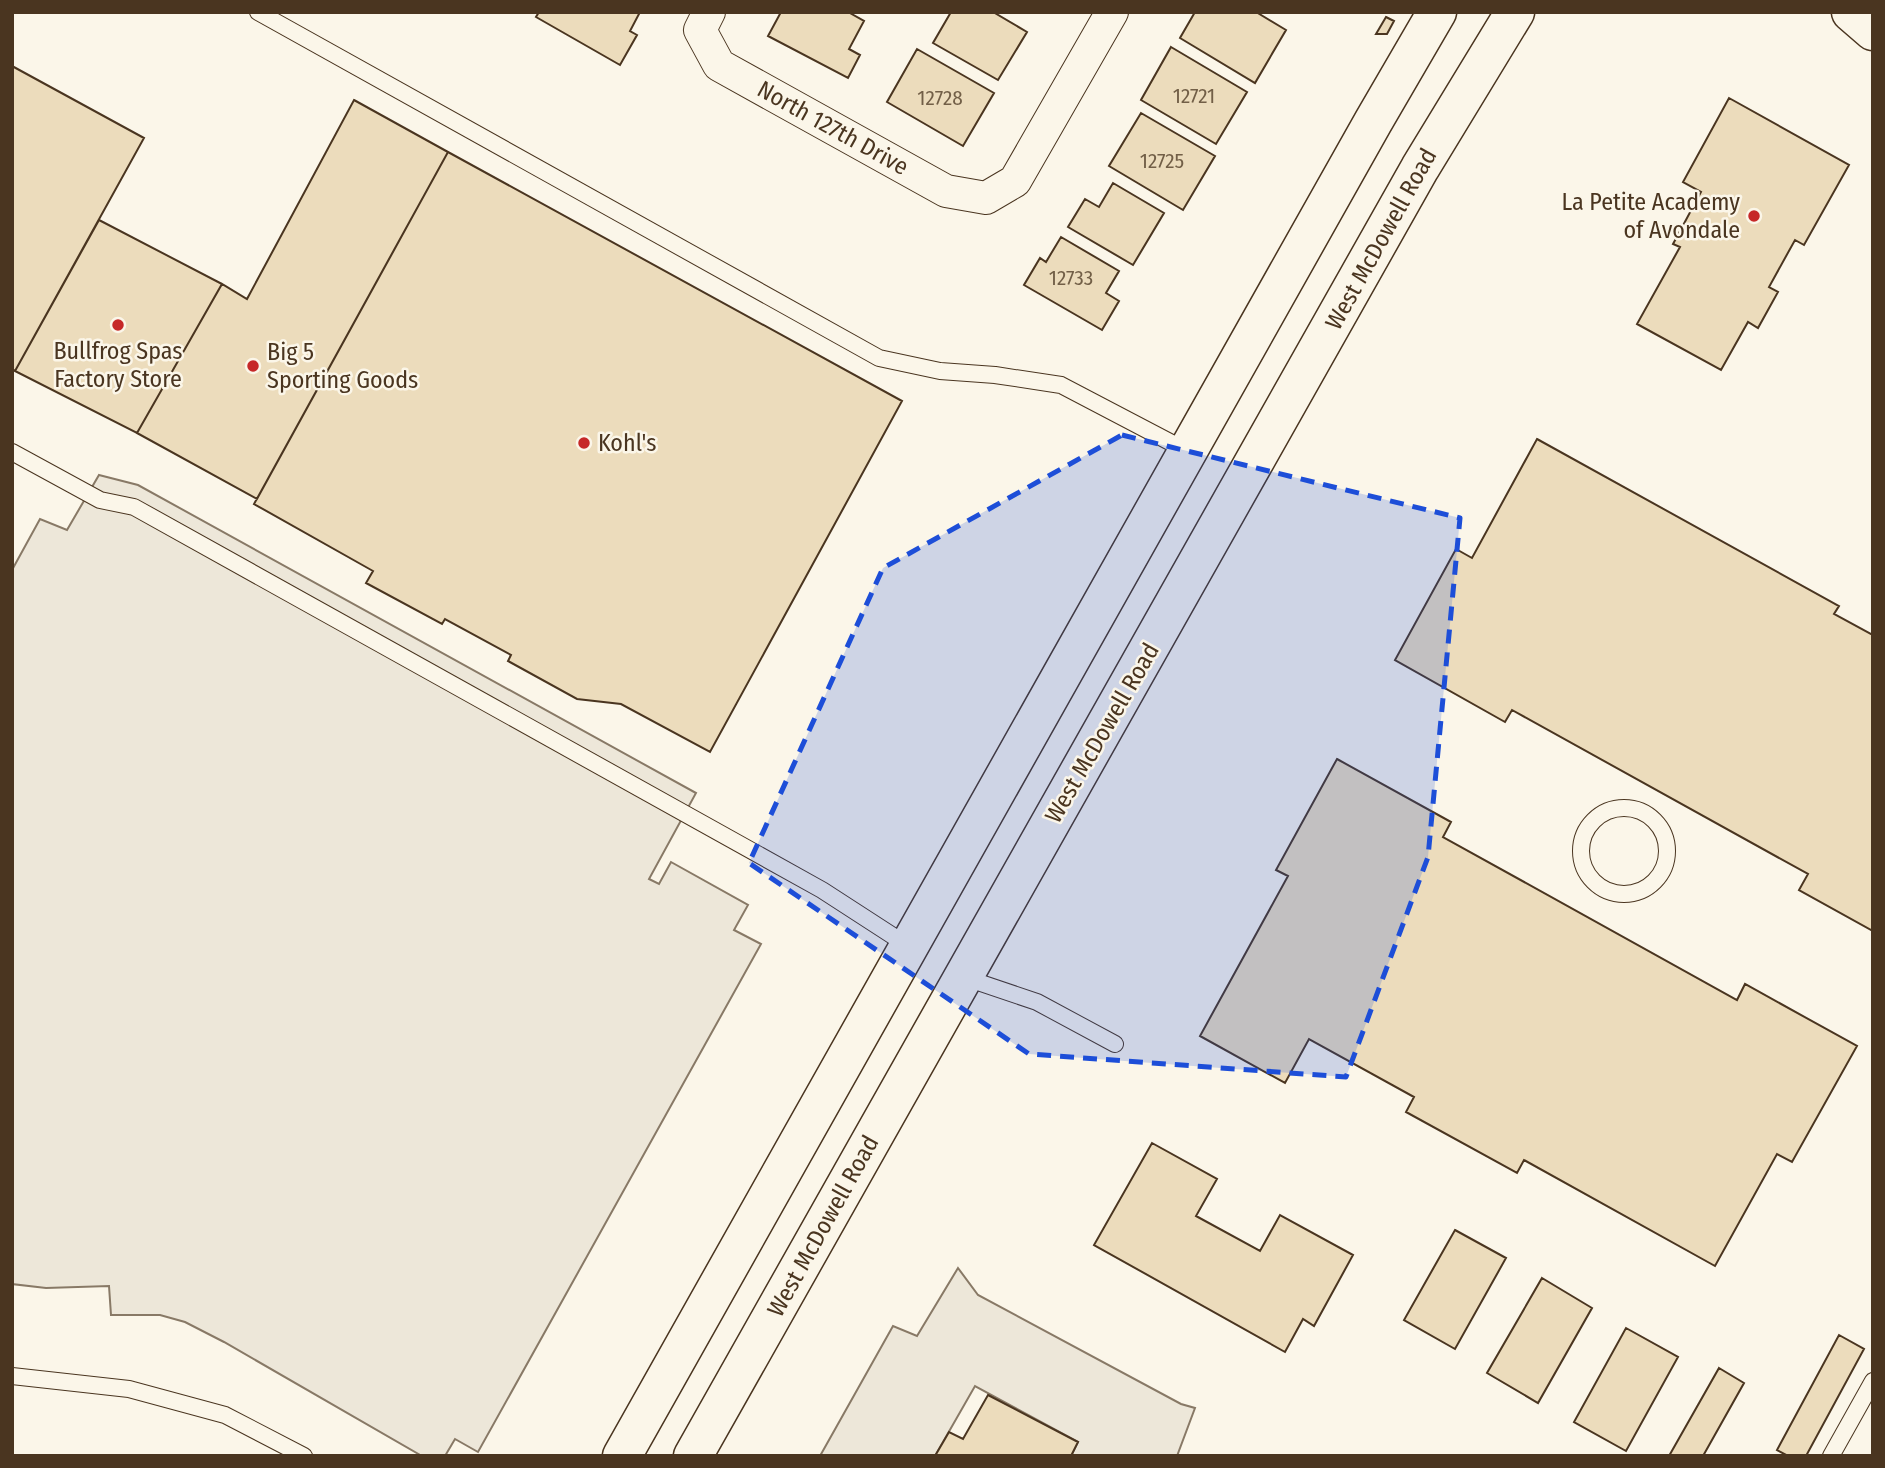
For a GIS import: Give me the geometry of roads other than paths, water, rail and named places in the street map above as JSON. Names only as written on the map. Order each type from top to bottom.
[{"type":"main road","points":[[622,1456],[1437,12]]},
{"type":"main road","name":"West McDowell Road","points":[[693,1456],[1414,180],[1515,12]]},
{"type":"main road","points":[[1851,12],[1873,31]]},
{"type":"main road","points":[[910,947],[963,976]]},
{"type":"street","name":"North 127th Drive","points":[[704,21],[719,65],[946,191],[986,198],[1015,181],[1112,12]]},
{"type":"lane","points":[[258,12],[879,358],[940,370],[1061,385],[1187,452]]},
{"type":"lane","points":[[14,456],[100,500],[134,507],[822,890],[910,947]]},
{"type":"lane","points":[[1627,808],[1653,818],[1667,842],[1668,856],[1662,873],[1644,890],[1630,895],[1601,889],[1590,879],[1583,866],[1580,851],[1583,837],[1590,825],[1613,809],[1627,808]]},
{"type":"lane","points":[[963,976],[1037,1002],[1115,1044]]},
{"type":"lane","points":[[12,1376],[129,1389],[225,1415],[304,1456]]},
{"type":"lane","points":[[1831,1456],[1873,1381]]},
{"type":"place","name":"La Petite Academy of Avondale","points":[[1754,216]]},
{"type":"place","name":"Bullfrog Spas Factory Store","points":[[118,325]]},
{"type":"place","name":"Big 5 Sporting Goods","points":[[253,366]]},
{"type":"place","name":"Kohl's","points":[[584,443]]}]
